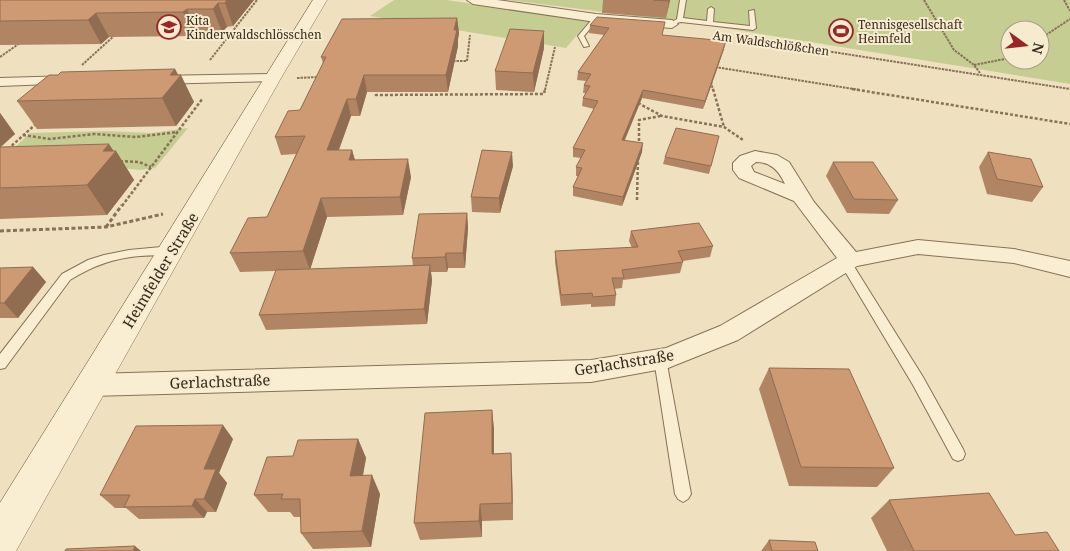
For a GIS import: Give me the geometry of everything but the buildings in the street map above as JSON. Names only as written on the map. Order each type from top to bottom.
[{"type":"street","name":"Heimfelder Straße","points":[[0,540],[272,78],[320,0]]},
{"type":"street","points":[[473,0],[498,2],[596,18],[676,22]]},
{"type":"street","points":[[142,80],[272,78]]},
{"type":"street","points":[[0,82],[84,80]]},
{"type":"street","points":[[801,197],[756,180],[742,171],[744,161],[750,158],[769,159],[784,167],[801,197],[849,261]]},
{"type":"street","name":"Gerlachstraße","points":[[91,385],[590,371],[668,358],[729,334],[849,261],[918,247],[1014,256],[1070,269]]},
{"type":"lane","points":[[683,0],[676,22],[753,28],[752,11]]},
{"type":"lane","points":[[710,24],[711,9]]},
{"type":"lane","points":[[586,46],[581,36],[596,18]]},
{"type":"lane","points":[[0,364],[66,277],[76,270],[110,255],[172,250]]},
{"type":"lane","points":[[849,261],[958,454]]},
{"type":"lane","points":[[660,359],[683,494]]},
{"type":"path","points":[[205,67],[257,0]]},
{"type":"path","points":[[924,0],[954,50],[974,65],[981,74]]},
{"type":"path","points":[[1064,0],[1070,10]]},
{"type":"path","points":[[1050,32],[1070,19]]},
{"type":"path","points":[[88,60],[117,33]]},
{"type":"path","points":[[448,62],[467,61],[470,35]]},
{"type":"path","name":"Am Waldschlößchen","points":[[754,40],[1070,89]]},
{"type":"path","points":[[0,57],[23,41]]},
{"type":"path","points":[[378,85],[376,95],[544,94],[554,47]]},
{"type":"path","points":[[974,65],[1000,60]]},
{"type":"path","points":[[712,66],[1070,124]]},
{"type":"path","points":[[272,78],[322,77]]},
{"type":"path","points":[[711,82],[724,127]]},
{"type":"path","points":[[106,227],[204,97]]},
{"type":"path","points":[[634,100],[662,116],[724,127],[769,159]]},
{"type":"path","points":[[638,146],[639,120],[662,116]]},
{"type":"path","points":[[6,151],[39,122]]},
{"type":"path","points":[[23,136],[50,138],[94,134],[136,137],[178,132]]},
{"type":"path","points":[[637,200],[638,155]]},
{"type":"path","points":[[116,160],[139,162],[151,167]]},
{"type":"path","points":[[0,231],[106,227],[166,213]]},
{"type":"green space","points":[[394,0],[447,0],[589,21],[566,48],[370,16]]},
{"type":"green space","name":"Tennisgesellschaft Heimfeld","points":[[507,0],[1070,0],[1070,84],[693,23]]},
{"type":"green space","points":[[188,128],[155,168],[140,170],[0,162],[30,133],[105,131],[151,133]]},
{"type":"place","name":"Kita Kinderwaldschlösschen","points":[[169,27]]},
{"type":"place","name":"Tennisgesellschaft Heimfeld","points":[[841,31]]}]
